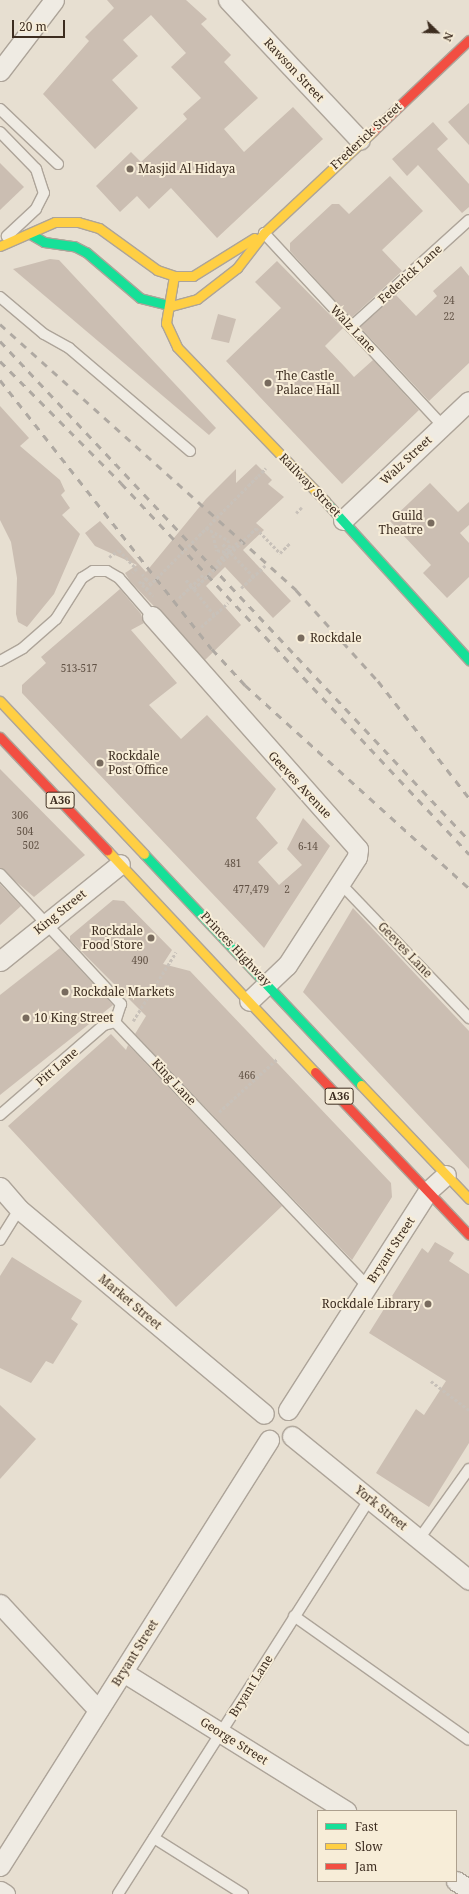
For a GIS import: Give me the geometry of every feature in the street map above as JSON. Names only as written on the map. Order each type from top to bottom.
[{"type":"main road","name":"Frederick Street","points":[[169,306],[190,302],[219,284],[237,268],[264,232],[360,140],[469,40]]},
{"type":"main road","points":[[0,246],[32,235],[55,222],[78,222],[99,228],[142,262],[174,276]]},
{"type":"main road","name":"Frederick Street","points":[[174,276],[193,276],[210,268],[264,232]]},
{"type":"main road","points":[[32,235],[44,242],[80,249],[140,298],[169,306]]},
{"type":"main road","name":"Railway Street","points":[[174,276],[166,323],[177,347],[343,520],[361,544],[469,660]]},
{"type":"main road","name":"Princes Highway","points":[[0,701],[469,1199]]},
{"type":"main road","name":"A36","points":[[0,737],[469,1235]]},
{"type":"street","points":[[0,71],[54,0]]},
{"type":"street","name":"Rawson Street","points":[[228,0],[360,140]]},
{"type":"street","name":"Walz Street","points":[[343,520],[469,401]]},
{"type":"street","name":"Geeves Avenue","points":[[152,616],[356,846],[357,857],[287,965],[249,1001]]},
{"type":"street","name":"King Street","points":[[0,961],[120,864]]},
{"type":"street","name":"Bryant Street","points":[[288,1410],[428,1191],[446,1175]]},
{"type":"street","name":"Market Street","points":[[0,1187],[19,1209],[264,1414]]},
{"type":"street","points":[[278,1406],[288,1410],[295,1419],[292,1436],[281,1442],[269,1440],[260,1425],[264,1414],[278,1406]]},
{"type":"street","name":"York Street","points":[[292,1436],[469,1580]]},
{"type":"street","name":"Bryant Street","points":[[0,1866],[269,1440]]},
{"type":"street","points":[[0,1604],[98,1710]]},
{"type":"street","name":"George Street","points":[[122,1672],[344,1810]]},
{"type":"street","points":[[457,1882],[469,1889]]},
{"type":"street","points":[[0,1891],[5,1894]]},
{"type":"lane","points":[[0,109],[58,164]]},
{"type":"lane","points":[[0,132],[36,169],[44,193],[36,209],[0,242]]},
{"type":"lane","points":[[0,141],[16,149]]},
{"type":"lane","name":"Federick Lane","points":[[350,327],[469,220]]},
{"type":"lane","name":"Walz Lane","points":[[264,232],[350,327],[443,426]]},
{"type":"lane","points":[[0,297],[44,334],[69,348],[190,451]]},
{"type":"lane","name":"Geeves Avenue","points":[[0,661],[23,648],[56,619],[88,573],[99,570],[119,578],[152,616]]},
{"type":"lane","points":[[0,874],[121,1004],[115,1022]]},
{"type":"lane","name":"Geeves Lane","points":[[340,884],[469,1018]]},
{"type":"lane","name":"King Lane","points":[[115,1022],[127,1032],[367,1286]]},
{"type":"lane","name":"Pitt Lane","points":[[0,1115],[104,1025],[115,1022]]},
{"type":"lane","points":[[0,1240],[19,1209]]},
{"type":"lane","points":[[419,1539],[469,1469]]},
{"type":"lane","name":"Bryant Lane","points":[[118,1894],[370,1499]]},
{"type":"lane","points":[[294,1616],[469,1740]]},
{"type":"lane","points":[[154,1838],[243,1894]]},
{"type":"path","points":[[146,589],[266,468]]},
{"type":"path","points":[[296,513],[303,506]]},
{"type":"path","points":[[206,528],[213,535],[228,540],[230,552]]},
{"type":"path","points":[[194,589],[256,528],[280,552],[290,543]]},
{"type":"path","points":[[213,535],[217,550],[230,552]]},
{"type":"path","points":[[217,562],[230,552],[238,542]]},
{"type":"path","points":[[223,544],[254,576]]},
{"type":"path","points":[[109,557],[119,550],[137,569],[131,574],[153,596]]},
{"type":"path","points":[[241,588],[265,566]]},
{"type":"path","points":[[139,586],[146,580],[142,574],[151,584]]},
{"type":"path","points":[[179,598],[203,575]]},
{"type":"path","points":[[192,585],[186,580],[214,615]]},
{"type":"path","points":[[201,626],[228,603]]},
{"type":"path","points":[[127,1032],[178,950]]},
{"type":"path","points":[[210,1120],[279,1057]]},
{"type":"path","points":[[431,1381],[469,1410]]},
{"type":"building","points":[[107,0],[186,0],[207,19],[201,24],[231,55],[224,62],[258,98],[224,129],[244,152],[293,107],[323,139],[217,238],[171,188],[149,209],[137,196],[120,212],[96,186],[131,152],[141,162],[187,119],[183,114],[201,98],[171,67],[186,53],[151,15],[123,40],[138,56],[112,80],[138,108],[95,149],[43,94],[89,41],[85,37],[114,8]]},
{"type":"building","points":[[469,103],[469,145],[448,122]]},
{"type":"building","points":[[433,122],[448,139],[437,149],[469,184],[469,207],[462,213],[418,165],[407,176],[392,159]]},
{"type":"building","points":[[0,163],[24,187],[0,210]]},
{"type":"building","points":[[390,176],[423,211],[382,250],[402,271],[351,318],[290,251],[290,243],[332,204],[339,204],[349,214]]},
{"type":"building","points":[[50,259],[59,260],[216,428],[209,435],[13,269]]},
{"type":"building","points":[[277,261],[343,328],[325,346],[354,377],[373,360],[419,410],[342,484],[226,361],[281,308],[255,282]]},
{"type":"building","points":[[461,266],[469,276],[469,363],[429,401],[360,327],[396,295],[416,316],[437,296],[433,291]]},
{"type":"building","points":[[218,314],[236,319],[229,343],[211,339]]},
{"type":"building","points":[[0,406],[29,438],[20,446],[60,480],[65,491],[61,495],[70,508],[62,515],[80,534],[54,594],[27,627],[18,622],[16,614],[17,578],[11,542],[0,520]]},
{"type":"building","points":[[256,464],[272,480],[268,484],[284,497],[256,523],[264,530],[243,550],[291,601],[273,618],[225,567],[206,586],[241,625],[205,660],[130,581],[125,573],[137,565],[95,546],[85,533],[100,521],[146,572],[206,499],[236,469],[236,483]]},
{"type":"building","name":"Guild Theatre","points":[[430,483],[458,512],[469,502],[469,525],[460,533],[469,543],[469,577],[447,598],[423,573],[431,565],[390,521]]},
{"type":"building","points":[[120,589],[141,614],[144,623],[131,630],[177,683],[149,705],[181,739],[207,715],[276,789],[256,818],[278,843],[258,862],[279,885],[302,865],[287,849],[303,818],[330,846],[264,948],[22,693],[22,685],[46,663],[41,657]]},
{"type":"building","points":[[0,769],[85,855],[34,897],[0,868]]},
{"type":"building","points":[[0,884],[21,906],[0,925]]},
{"type":"building","points":[[113,900],[124,901],[172,950],[163,964],[190,971],[391,1183],[392,1197],[352,1260],[135,1034],[146,1016],[70,940],[70,936]]},
{"type":"building","points":[[353,908],[469,1031],[469,1169],[303,992]]},
{"type":"building","points":[[60,948],[113,1005],[0,1095],[0,995]]},
{"type":"building","points":[[111,1034],[126,1050],[128,1045],[282,1206],[176,1307],[8,1126]]},
{"type":"building","points":[[435,1242],[454,1253],[449,1261],[469,1274],[469,1443],[429,1507],[376,1473],[416,1409],[424,1415],[446,1381],[369,1333],[422,1248],[428,1253]]},
{"type":"building","points":[[12,1257],[82,1301],[71,1319],[78,1324],[53,1364],[46,1361],[31,1383],[0,1368],[0,1276]]},
{"type":"building","points":[[0,1405],[36,1439],[0,1479]]},
{"type":"railway","points":[[0,324],[296,590],[378,681],[469,798]]},
{"type":"railway","points":[[0,341],[469,840]]},
{"type":"railway","points":[[0,361],[121,483],[469,854]]},
{"type":"railway","points":[[0,380],[212,649],[245,685],[469,888]]},
{"type":"traffic: fast","points":[[32,235],[44,242],[74,246],[86,252],[140,298],[171,306]]},
{"type":"traffic: fast","points":[[325,501],[469,660]]},
{"type":"traffic: fast","points":[[144,854],[361,1085]]},
{"type":"traffic: slow","points":[[171,306],[197,299],[237,268],[264,233],[373,131]]},
{"type":"traffic: slow","points":[[0,246],[55,222],[78,222],[99,228],[157,270],[174,276],[193,276],[254,238]]},
{"type":"traffic: slow","points":[[174,276],[166,323],[177,347],[325,501]]},
{"type":"traffic: slow","points":[[0,701],[144,854]]},
{"type":"traffic: slow","points":[[107,850],[315,1072]]},
{"type":"traffic: slow","points":[[361,1085],[469,1199]]},
{"type":"traffic: jam","points":[[373,131],[469,40]]},
{"type":"traffic: jam","points":[[0,737],[107,850]]},
{"type":"traffic: jam","points":[[315,1072],[469,1235]]},
{"type":"place","name":"Masjid Al Hidaya","points":[[130,169]]},
{"type":"place","name":"The Castle Palace Hall","points":[[268,383]]},
{"type":"place","name":"Guild Theatre","points":[[431,523]]},
{"type":"place","name":"Rockdale","points":[[301,638]]},
{"type":"place","name":"Rockdale Post Office","points":[[100,763]]},
{"type":"place","name":"Rockdale Food Store","points":[[151,938]]},
{"type":"place","name":"Rockdale Markets","points":[[65,992]]},
{"type":"place","name":"10 King Street","points":[[26,1018]]},
{"type":"place","name":"Rockdale Library","points":[[428,1304]]}]
